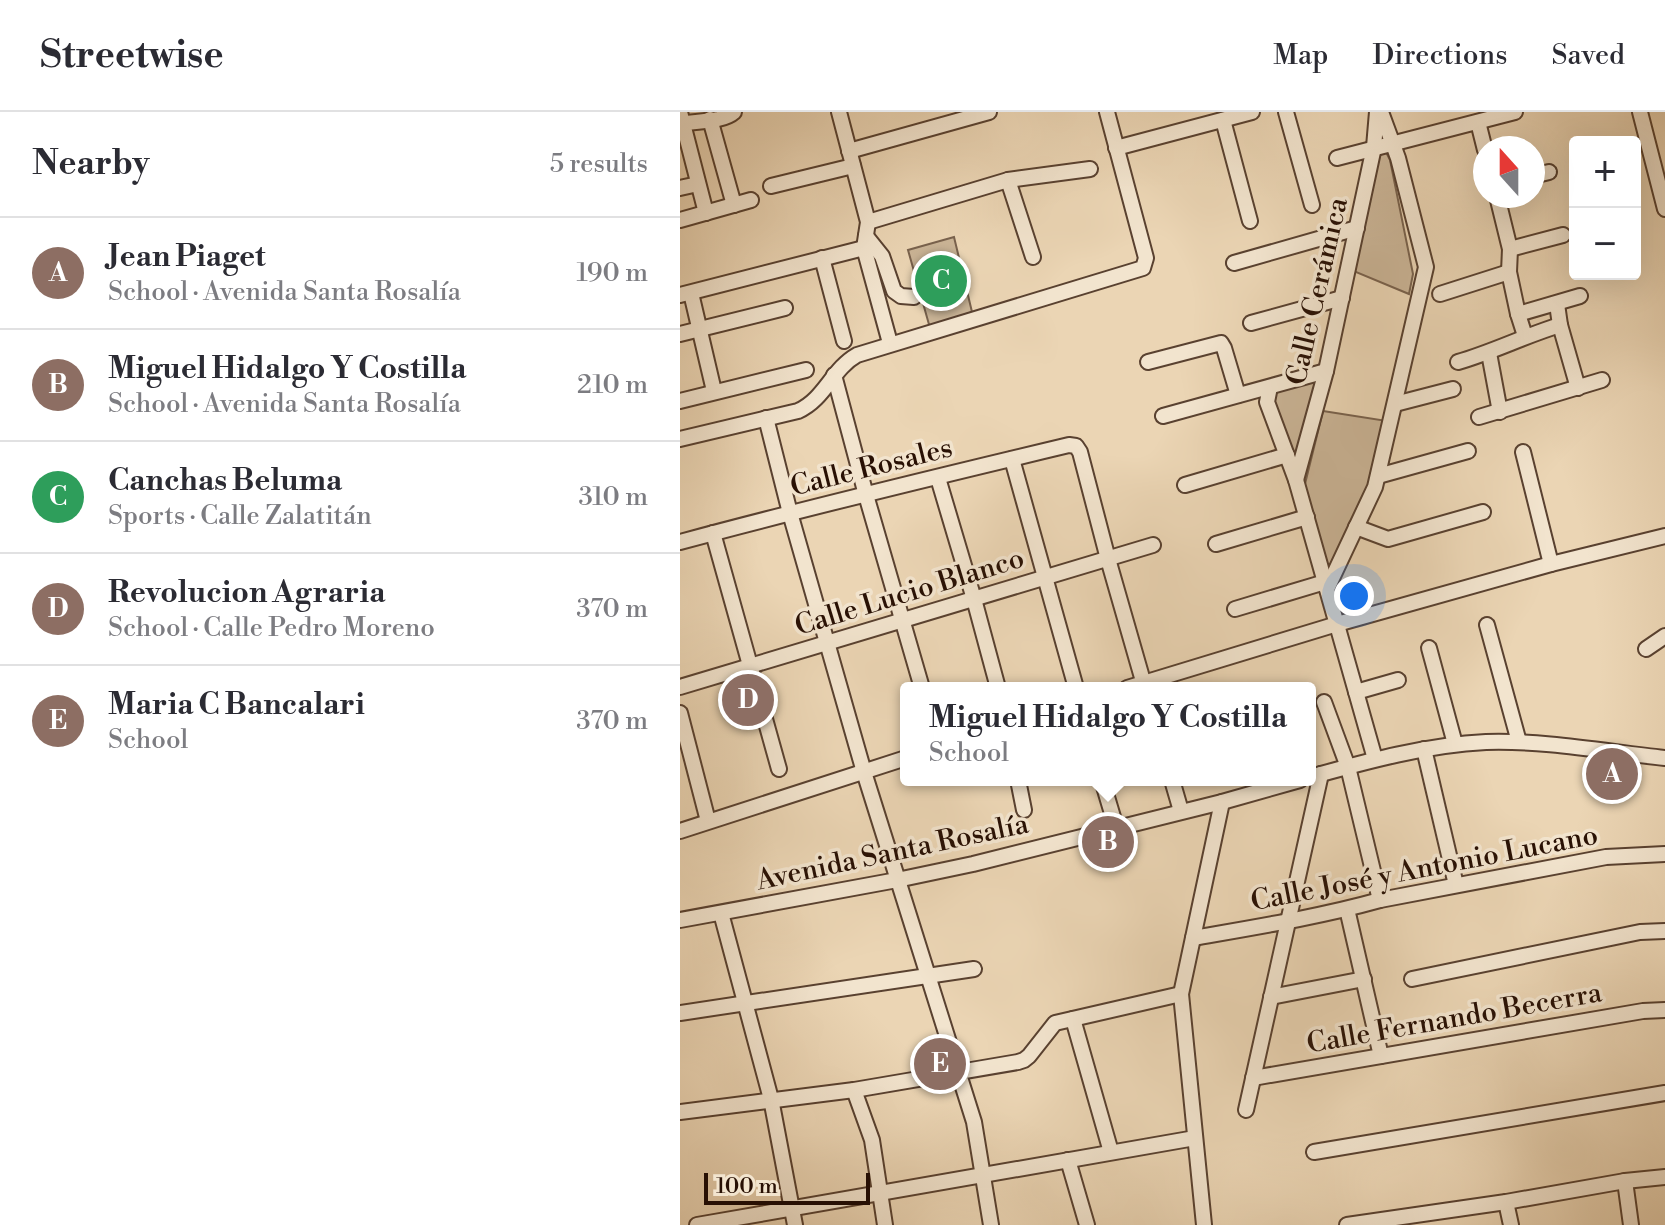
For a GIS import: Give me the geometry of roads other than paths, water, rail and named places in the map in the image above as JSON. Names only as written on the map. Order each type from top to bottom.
[{"type":"street","points":[[706,213],[681,120],[725,118],[734,112]]},
{"type":"street","points":[[839,112],[890,343]]},
{"type":"street","points":[[771,186],[989,112]]},
{"type":"street","points":[[680,439],[808,407],[849,359],[890,343],[1143,268],[1146,258],[1107,112]]},
{"type":"street","points":[[1116,148],[1252,112]]},
{"type":"street","points":[[1286,112],[1312,205]]},
{"type":"street","points":[[1235,609],[1326,586],[1375,487],[1426,267],[1393,143],[1379,112]]},
{"type":"street","name":"Calle Cerámica","points":[[1296,480],[1326,371],[1379,112]]},
{"type":"street","points":[[1337,158],[1515,112]]},
{"type":"street","points":[[1640,112],[1665,209]]},
{"type":"street","points":[[710,119],[734,205]]},
{"type":"street","points":[[1223,120],[1250,221]]},
{"type":"street","points":[[1478,122],[1482,136]]},
{"type":"street","points":[[714,391],[700,330],[686,294],[822,258],[866,235],[1008,180],[1090,169]]},
{"type":"street","points":[[1545,173],[1549,172]]},
{"type":"street","points":[[1008,180],[1033,257]]},
{"type":"street","points":[[680,188],[698,184]]},
{"type":"street","points":[[680,220],[751,200]]},
{"type":"street","points":[[1500,208],[1510,249],[1509,272],[1525,336]]},
{"type":"street","points":[[1234,263],[1357,228]]},
{"type":"street","points":[[866,235],[882,256],[894,291],[901,296],[914,297]]},
{"type":"street","points":[[1510,249],[1563,235]]},
{"type":"street","points":[[822,258],[844,341]]},
{"type":"street","points":[[1440,294],[1509,272]]},
{"type":"street","points":[[1518,314],[1580,296]]},
{"type":"street","points":[[1251,323],[1342,298]]},
{"type":"street","points":[[1557,304],[1578,388]]},
{"type":"street","points":[[680,334],[785,308]]},
{"type":"street","points":[[1458,362],[1560,325]]},
{"type":"street","points":[[1148,362],[1221,343],[1238,395]]},
{"type":"street","points":[[1489,353],[1500,412]]},
{"type":"street","points":[[680,401],[806,370]]},
{"type":"street","points":[[1163,416],[1326,371]]},
{"type":"street","points":[[834,375],[920,682]]},
{"type":"street","points":[[1479,417],[1602,380]]},
{"type":"street","points":[[1270,387],[1267,402],[1296,480],[1375,759]]},
{"type":"street","points":[[1395,404],[1453,389]]},
{"type":"street","points":[[766,418],[864,772],[974,1122],[991,1225]]},
{"type":"street","name":"Calle Rosales","points":[[680,542],[1069,445],[1076,446],[1080,452],[1108,559]]},
{"type":"street","points":[[1378,476],[1468,451]]},
{"type":"street","points":[[1523,452],[1551,564]]},
{"type":"street","points":[[1185,485],[1287,455]]},
{"type":"street","points":[[1012,459],[1074,682]]},
{"type":"street","points":[[938,478],[996,682]]},
{"type":"street","points":[[1356,527],[1388,539],[1483,512]]},
{"type":"street","points":[[1216,544],[1307,517]]},
{"type":"street","points":[[713,533],[779,769]]},
{"type":"street","points":[[1156,682],[1337,624],[1551,564],[1665,536]]},
{"type":"street","name":"Calle Lucio Blanco","points":[[680,687],[1153,545]]},
{"type":"street","points":[[1108,559],[1143,682]]},
{"type":"street","points":[[1487,625],[1519,742]]},
{"type":"street","points":[[1646,649],[1665,636]]},
{"type":"street","points":[[1429,648],[1455,744]]},
{"type":"street","points":[[1356,692],[1398,680]]},
{"type":"street","points":[[1324,702],[1348,767],[1380,900]]},
{"type":"street","points":[[680,713],[708,821]]},
{"type":"street","points":[[1316,776],[1375,759],[1455,744],[1519,742],[1665,758]]},
{"type":"street","points":[[1424,749],[1456,885]]},
{"type":"street","points":[[680,831],[900,760]]},
{"type":"street","points":[[1019,786],[1024,810]]},
{"type":"street","points":[[1104,786],[1116,827]]},
{"type":"street","points":[[1174,786],[1181,811]]},
{"type":"street","name":"Avenida Santa Rosalía","points":[[680,920],[973,864],[1279,786]]},
{"type":"street","points":[[1246,1110],[1289,921],[1314,786]]},
{"type":"street","points":[[1204,1225],[1181,994],[1222,802]]},
{"type":"street","name":"Calle José y Antonio Lucano","points":[[1193,938],[1606,857],[1665,854]]},
{"type":"street","points":[[1347,909],[1381,1056]]},
{"type":"street","points":[[721,913],[771,1099],[795,1225]]},
{"type":"street","points":[[1412,979],[1640,932],[1665,931]]},
{"type":"street","points":[[680,1013],[974,969]]},
{"type":"street","points":[[1271,997],[1364,979]]},
{"type":"street","points":[[680,1112],[854,1090],[1024,1060],[1055,1023],[1181,994]]},
{"type":"street","name":"Calle Fernando Becerra","points":[[1253,1078],[1643,1011],[1665,1010]]},
{"type":"street","points":[[1073,1019],[1111,1152]]},
{"type":"street","points":[[854,1090],[872,1140],[885,1225]]},
{"type":"street","points":[[1314,1152],[1665,1093]]},
{"type":"street","points":[[697,1225],[1195,1138]]},
{"type":"street","points":[[1068,1160],[1087,1225]]},
{"type":"street","points":[[1347,1225],[1430,1219],[1506,1202],[1665,1177]]},
{"type":"street","points":[[1625,1181],[1631,1225]]},
{"type":"street","points":[[1506,1202],[1511,1225]]},
{"type":"place","name":"Canchas Beluma","points":[[941,281]]},
{"type":"place","name":"Revolucion Agraria","points":[[748,700]]},
{"type":"place","name":"Jean Piaget","points":[[1612,774]]},
{"type":"place","name":"Miguel Hidalgo Y Costilla","points":[[1108,842]]},
{"type":"place","name":"Maria C Bancalari","points":[[940,1064]]}]
